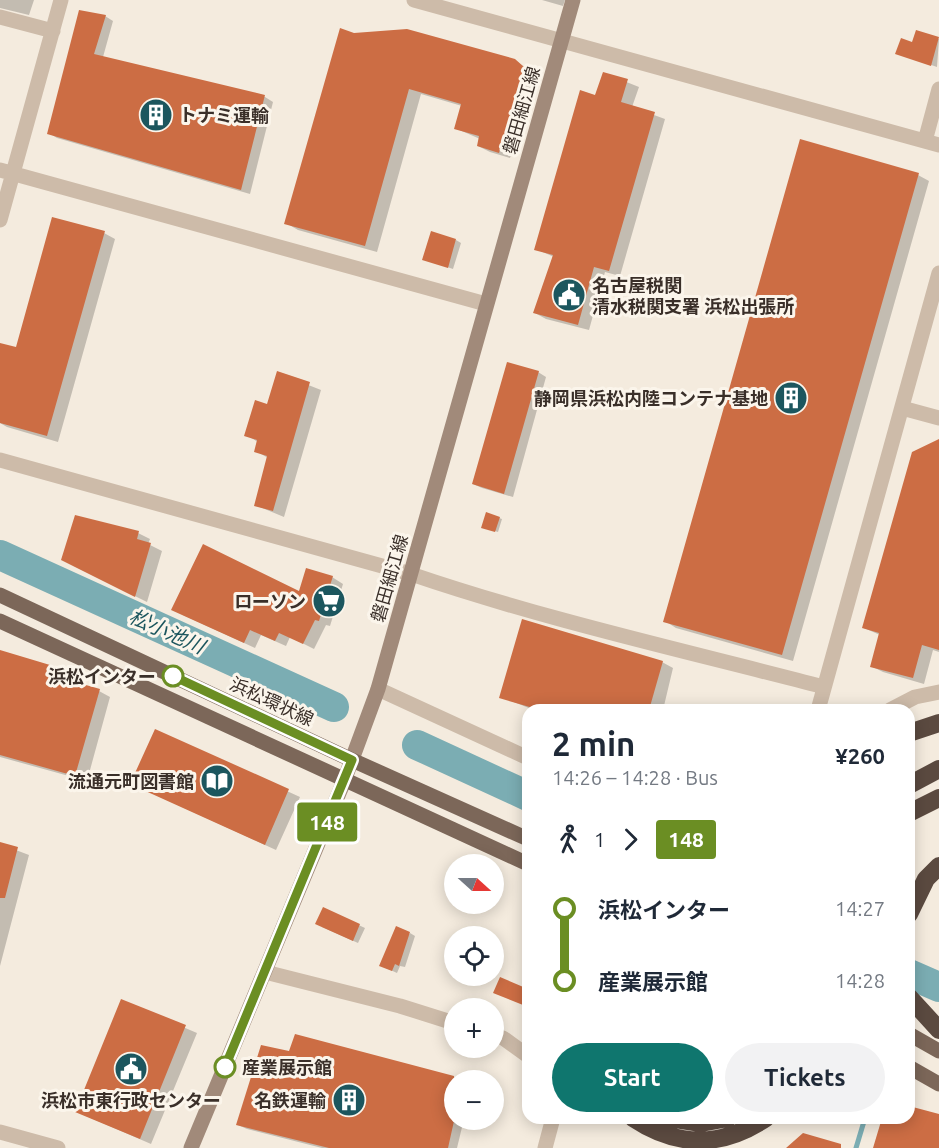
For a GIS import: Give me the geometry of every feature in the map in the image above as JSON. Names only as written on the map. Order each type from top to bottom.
[{"type":"highway","points":[[915,731],[939,723]]},
{"type":"highway","points":[[915,782],[939,769]]},
{"type":"highway","points":[[915,810],[939,798]]},
{"type":"highway","points":[[915,902],[926,879],[939,866]]},
{"type":"highway","points":[[915,1004],[939,1030]]},
{"type":"highway","points":[[641,1124],[655,1134],[676,1143],[696,1146],[732,1140],[757,1124]]},
{"type":"main road","name":"磐田細江線","points":[[191,1148],[344,781],[378,689],[573,0]]},
{"type":"main road","name":"浜松環状線","points":[[0,595],[352,760],[522,836]]},
{"type":"main road","points":[[0,621],[522,861]]},
{"type":"main road","points":[[915,1037],[939,1051]]},
{"type":"main road","points":[[915,1070],[939,1084]]},
{"type":"street","points":[[0,220],[6,171],[53,31],[61,0]]},
{"type":"street","points":[[414,0],[932,143],[939,89]]},
{"type":"street","points":[[0,17],[53,31]]},
{"type":"street","points":[[6,171],[486,304]]},
{"type":"street","points":[[820,704],[939,273]]},
{"type":"street","points":[[902,408],[939,418]]},
{"type":"street","points":[[0,460],[411,574],[462,591],[588,626],[824,687]]},
{"type":"street","points":[[378,689],[522,755]]},
{"type":"street","points":[[902,704],[915,697],[939,692]]},
{"type":"street","points":[[265,972],[400,1006],[444,1020]]},
{"type":"street","points":[[504,1039],[522,1052]]},
{"type":"street","points":[[545,1148],[551,1124]]},
{"type":"street","points":[[0,1132],[58,1148]]},
{"type":"building","name":"トナミ運輸","points":[[79,10],[106,15],[94,54],[265,95],[241,190],[47,134]]},
{"type":"building","points":[[340,28],[354,33],[407,29],[515,59],[524,67],[499,153],[477,146],[479,136],[454,129],[461,104],[409,89],[365,246],[284,224]]},
{"type":"building","points":[[916,30],[939,37],[931,66],[895,54],[901,38],[912,42]]},
{"type":"building","points":[[603,72],[628,79],[621,102],[655,112],[609,271],[594,267],[578,325],[533,313],[553,255],[534,250],[580,90],[595,95]]},
{"type":"building","name":"静岡県浜松内陸コンテナ基地","points":[[800,139],[919,173],[782,655],[663,622]]},
{"type":"building","points":[[52,217],[105,231],[47,436],[0,423],[0,343],[16,347]]},
{"type":"building","points":[[431,231],[456,239],[448,268],[422,260]]},
{"type":"building","points":[[507,362],[539,371],[504,494],[472,484]]},
{"type":"building","points":[[277,371],[310,382],[273,511],[254,506],[267,456],[254,452],[257,440],[244,436],[255,400],[267,404]]},
{"type":"building","points":[[939,439],[939,650],[922,645],[913,678],[870,667],[879,633],[862,628],[912,452]]},
{"type":"building","points":[[486,512],[500,517],[495,532],[481,528]]},
{"type":"building","points":[[75,515],[139,531],[137,539],[151,543],[135,597],[61,560]]},
{"type":"building","points":[[203,544],[299,591],[306,568],[333,576],[319,621],[315,620],[303,644],[279,633],[275,641],[250,630],[244,643],[171,610]]},
{"type":"building","points":[[522,619],[663,661],[651,704],[522,705],[499,698]]},
{"type":"building","points":[[0,650],[50,665],[47,674],[100,689],[75,776],[0,755]]},
{"type":"building","points":[[155,729],[289,789],[265,845],[130,784]]},
{"type":"building","points":[[0,842],[18,847],[5,898],[0,898]]},
{"type":"building","points":[[323,907],[360,924],[353,941],[315,924]]},
{"type":"building","points":[[396,926],[410,932],[399,966],[395,964],[392,971],[379,966]]},
{"type":"building","points":[[504,979],[522,986],[522,1005],[493,993],[496,986],[504,986]]},
{"type":"building","name":"浜松市東行政センター","points":[[121,999],[186,1025],[140,1139],[75,1112]]},
{"type":"building","name":"名鉄運輸","points":[[295,1034],[444,1073],[444,1130],[452,1130],[448,1148],[329,1148],[236,1125],[261,1045],[289,1051]]},
{"type":"building","points":[[915,1108],[939,1114],[939,1148],[873,1148],[880,1124],[915,1124]]},
{"type":"building","points":[[803,1133],[841,1144],[841,1148],[786,1148]]},
{"type":"waterway","name":"松小池川","points":[[0,555],[334,707]]},
{"type":"waterway","name":"松小池川","points":[[417,745],[522,793]]},
{"type":"waterway","name":"松小池川","points":[[915,977],[939,987]]},
{"type":"waterway","points":[[856,1148],[863,1124]]},
{"type":"bus line","name":"148","points":[[173,676],[352,760],[225,1067]]},
{"type":"place","name":"トナミ運輸","points":[[156,115]]},
{"type":"place","name":"名古屋税関 清水税関支署 浜松出張所","points":[[569,295]]},
{"type":"place","name":"静岡県浜松内陸コンテナ基地","points":[[791,398]]},
{"type":"place","name":"ローソン","points":[[329,601]]},
{"type":"place","name":"浜松インター","points":[[173,676]]},
{"type":"place","name":"流通元町図書館","points":[[217,781]]},
{"type":"place","name":"産業展示館","points":[[225,1067]]},
{"type":"place","name":"浜松市東行政センター","points":[[131,1069]]},
{"type":"place","name":"名鉄運輸","points":[[349,1100]]}]
